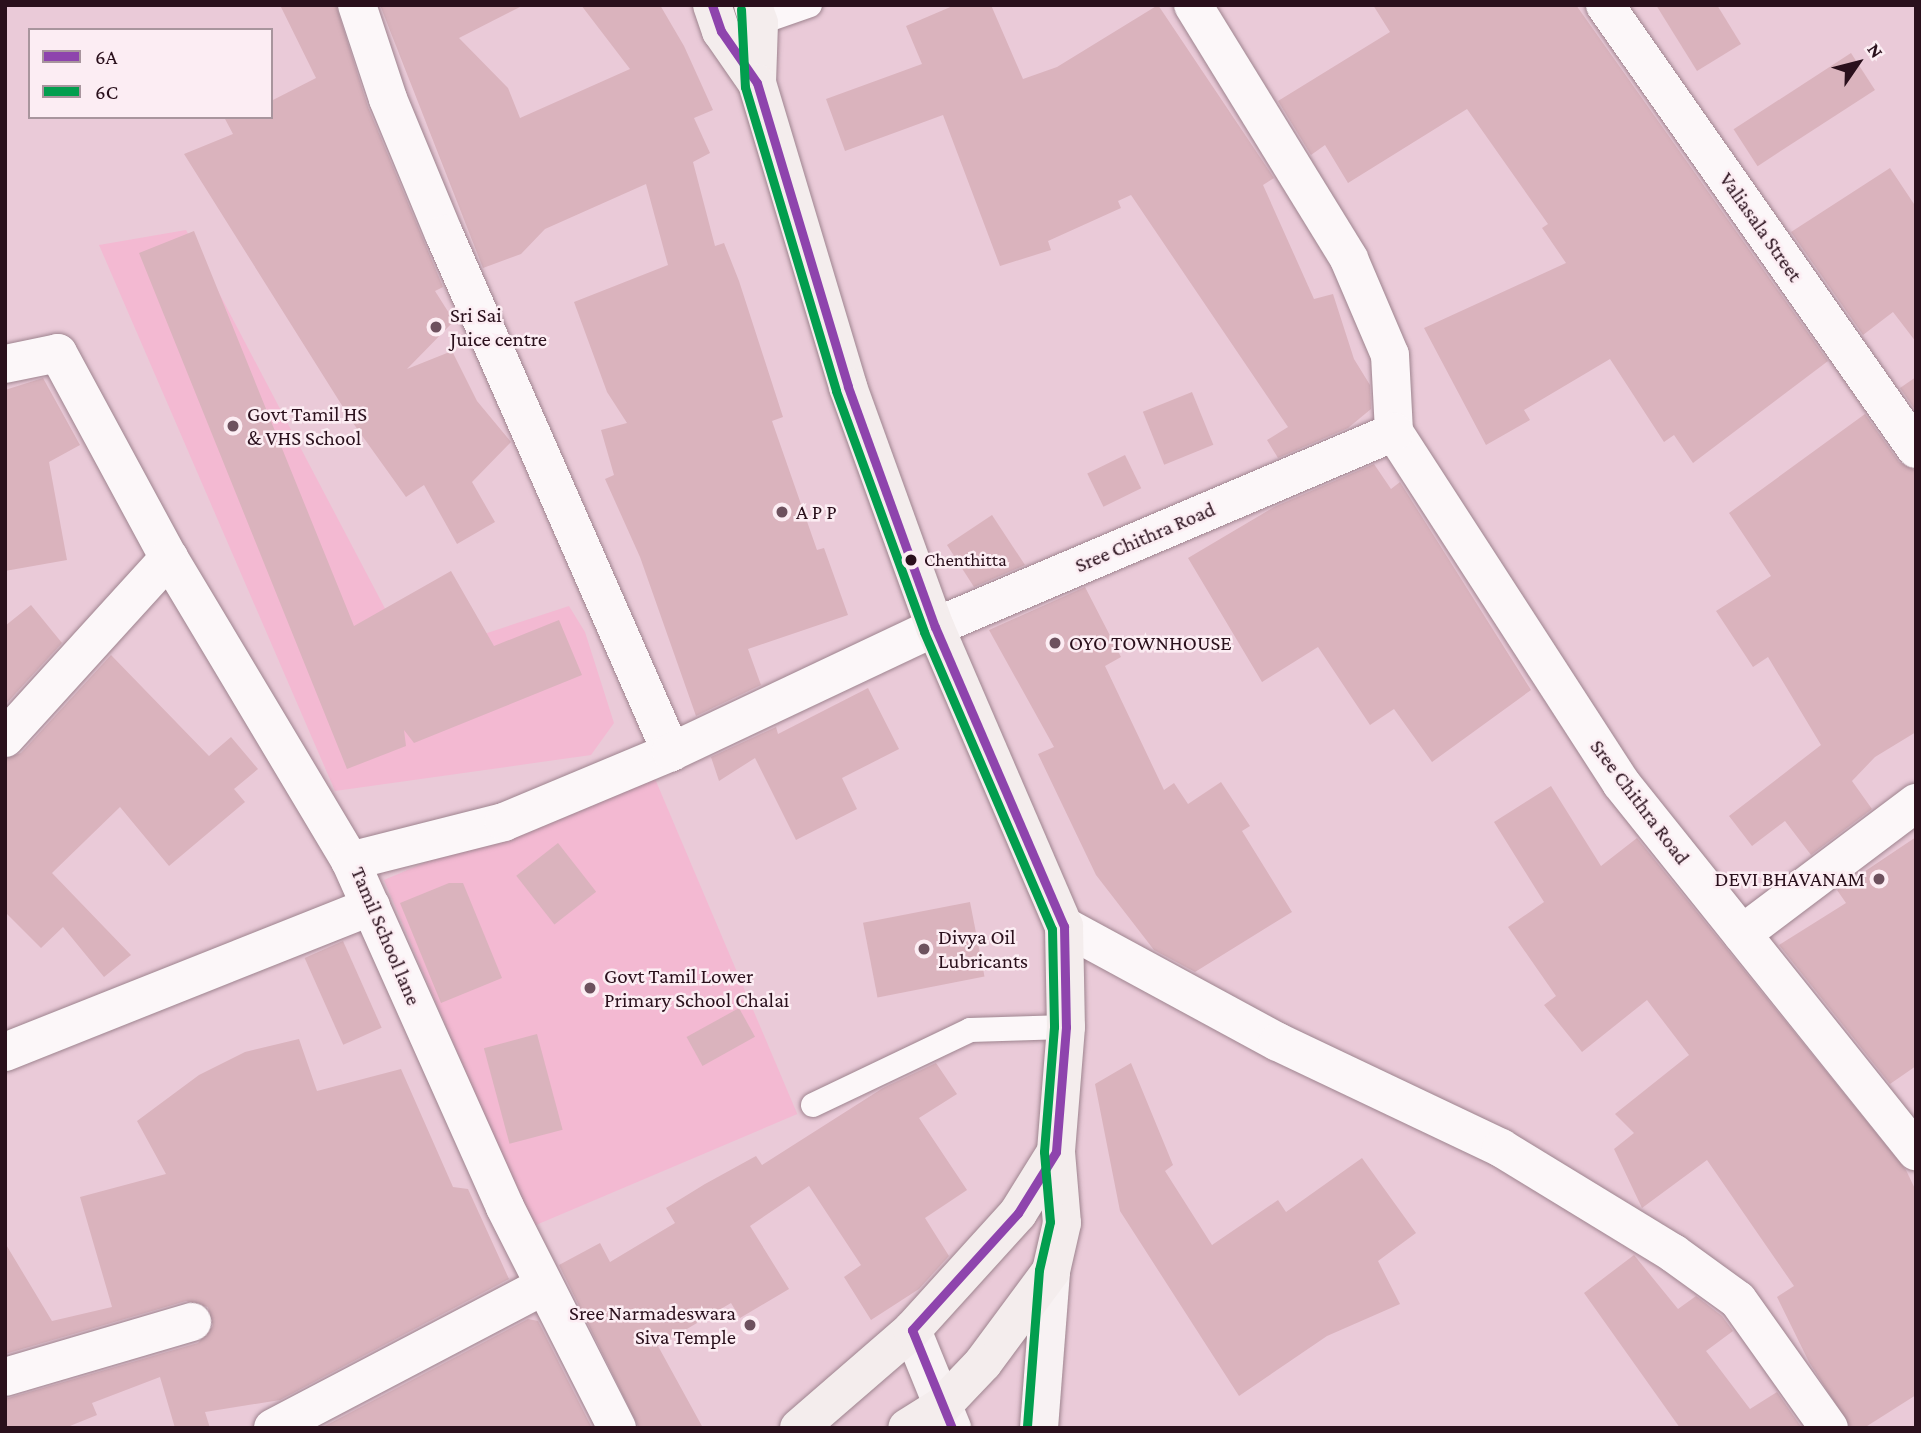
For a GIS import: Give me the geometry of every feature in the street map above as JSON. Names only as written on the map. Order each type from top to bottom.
[{"type":"main road","points":[[712,5],[721,31],[757,83]]},
{"type":"main road","points":[[756,14],[757,83],[848,387],[935,626],[1064,926],[1066,1027],[1056,1152],[1062,1223],[1051,1271],[947,1417],[907,1428]]},
{"type":"main road","points":[[799,1428],[912,1330],[1018,1213],[1056,1152]]},
{"type":"street","points":[[358,5],[387,99],[671,752]]},
{"type":"street","name":"Sree Chithra Road","points":[[1193,5],[1349,259],[1390,355],[1394,432],[1621,783],[1916,1152]]},
{"type":"street","name":"Valiasala Street","points":[[1605,5],[1916,449]]},
{"type":"street","points":[[5,364],[58,353],[169,558],[350,861]]},
{"type":"street","name":"Sree Chithra Road","points":[[935,626],[1394,432]]},
{"type":"street","points":[[5,738],[169,558]]},
{"type":"street","name":"Tamil School lane","points":[[617,1428],[544,1286],[350,861],[504,822],[671,752],[935,626]]},
{"type":"street","points":[[1742,934],[1916,803]]},
{"type":"street","points":[[5,1052],[371,905]]},
{"type":"street","points":[[1064,926],[1278,1042],[1501,1148],[1672,1253],[1738,1300],[1829,1428]]},
{"type":"street","points":[[1039,1428],[1051,1271]]},
{"type":"street","points":[[273,1428],[544,1286]]},
{"type":"street","points":[[5,1377],[192,1322]]},
{"type":"street","points":[[912,1330],[947,1417]]},
{"type":"lane","points":[[756,14],[810,5]]},
{"type":"lane","points":[[813,1105],[970,1030],[1066,1027]]},
{"type":"shaded area","name":"Govt Tamil HS & VHS School","points":[[186,230],[411,658],[569,606],[585,632],[614,723],[591,755],[335,791],[99,245]]},
{"type":"shaded area","name":"Govt Tamil Lower Primary School Chalai","points":[[650,767],[797,1114],[531,1227],[384,880]]},
{"type":"building","points":[[280,5],[336,5],[368,107],[443,287],[435,291],[454,321],[407,369],[452,351],[477,401],[511,442],[472,482],[495,522],[457,544],[424,485],[406,497],[353,423],[184,154],[233,134],[225,119],[273,119],[273,100],[316,78]]},
{"type":"building","points":[[380,5],[524,5],[459,38],[508,88],[520,118],[630,69],[581,5],[660,5],[684,46],[713,110],[694,118],[710,153],[693,162],[715,246],[724,243],[739,281],[783,417],[772,421],[817,550],[824,548],[848,615],[748,649],[761,685],[696,716],[640,557],[605,479],[614,475],[601,430],[627,423],[607,392],[574,302],[668,265],[646,184],[545,229],[521,254],[483,268]]},
{"type":"building","points":[[955,5],[991,5],[1023,79],[1057,67],[1158,5],[1274,178],[1263,185],[1314,299],[1333,294],[1354,359],[1370,385],[1371,409],[1348,428],[1278,458],[1267,440],[1288,427],[1131,195],[1118,201],[1121,208],[1048,241],[1051,250],[1000,266],[943,115],[845,151],[826,99],[922,64],[906,26]]},
{"type":"building","points":[[1373,5],[1576,5],[1828,361],[1693,463],[1674,435],[1664,442],[1610,359],[1524,410],[1530,420],[1486,445],[1424,328],[1566,263],[1542,228],[1548,224],[1467,109],[1348,183],[1325,145],[1311,155],[1278,101],[1390,32]]},
{"type":"building","points":[[1656,5],[1717,5],[1741,44],[1697,71]]},
{"type":"building","points":[[1851,53],[1875,90],[1758,166],[1734,129]]},
{"type":"building","points":[[1890,168],[1916,207],[1916,342],[1893,312],[1863,335],[1791,232]]},
{"type":"building","points":[[194,231],[354,626],[451,571],[494,646],[559,620],[582,675],[414,743],[404,730],[406,746],[347,769],[139,253]]},
{"type":"building","points":[[1916,377],[1916,411],[1900,388]]},
{"type":"building","points":[[43,378],[80,445],[49,462],[67,560],[5,571],[5,390]]},
{"type":"building","points":[[1192,392],[1213,445],[1164,465],[1143,412]]},
{"type":"building","points":[[1865,414],[1899,462],[1916,471],[1916,732],[1875,757],[1852,781],[1872,809],[1811,855],[1785,821],[1752,846],[1729,816],[1821,745],[1768,657],[1753,667],[1716,611],[1771,576],[1729,513]]},
{"type":"building","points":[[1125,455],[1141,488],[1103,507],[1087,473]]},
{"type":"building","points":[[1374,464],[1391,489],[1400,482],[1531,690],[1432,762],[1394,709],[1370,725],[1318,647],[1262,682],[1188,558],[1274,507]]},
{"type":"building","points":[[992,515],[1025,565],[974,587],[947,545]]},
{"type":"building","points":[[1085,587],[1121,657],[1105,666],[1164,790],[1174,783],[1188,804],[1221,782],[1250,826],[1242,831],[1292,912],[1195,972],[1154,950],[1096,875],[1038,754],[1054,747],[989,630]]},
{"type":"building","points":[[31,605],[62,643],[5,705],[5,626]]},
{"type":"building","points":[[111,655],[209,756],[231,737],[258,769],[234,789],[245,802],[169,866],[120,807],[52,873],[131,955],[104,977],[63,927],[41,948],[5,912],[5,759],[21,753]]},
{"type":"building","points":[[868,688],[899,749],[842,778],[857,809],[796,840],[755,758],[719,781],[711,757],[776,727],[778,734]]},
{"type":"building","points":[[1551,786],[1601,866],[1637,838],[1906,1170],[1916,1191],[1916,1395],[1864,1428],[1851,1428],[1809,1362],[1777,1297],[1794,1286],[1707,1160],[1642,1208],[1614,1149],[1634,1133],[1615,1114],[1689,1055],[1647,1000],[1582,1052],[1544,1005],[1556,996],[1508,927],[1544,902],[1494,822]]},
{"type":"building","points":[[1916,837],[1916,1066],[1890,1084],[1779,945],[1846,903],[1837,890]]},
{"type":"building","points":[[558,843],[596,892],[554,924],[516,876]]},
{"type":"building","points":[[449,883],[463,883],[502,978],[441,1003],[400,903]]},
{"type":"building","name":"Divya Oil Lubricants","points":[[970,902],[985,977],[878,997],[863,923]]},
{"type":"building","points":[[343,941],[382,1028],[343,1045],[305,958]]},
{"type":"building","points":[[739,1008],[755,1037],[703,1066],[687,1037]]},
{"type":"building","points":[[537,1034],[563,1130],[509,1144],[484,1048]]},
{"type":"building","points":[[299,1039],[317,1091],[401,1069],[453,1187],[468,1189],[509,1279],[280,1400],[205,1412],[210,1428],[175,1428],[160,1377],[92,1403],[97,1415],[65,1428],[5,1428],[5,1399],[198,1343],[213,1326],[208,1307],[186,1301],[5,1354],[5,1243],[52,1321],[112,1307],[80,1197],[166,1174],[137,1121],[199,1075],[245,1052]]},
{"type":"building","points":[[936,1063],[957,1094],[919,1118],[967,1190],[925,1218],[949,1256],[919,1289],[871,1320],[844,1277],[861,1265],[809,1186],[750,1226],[789,1289],[740,1318],[731,1303],[658,1346],[703,1428],[639,1428],[559,1265],[600,1243],[610,1262],[675,1223],[666,1208],[705,1184],[756,1156],[762,1165],[883,1088]]},
{"type":"building","points":[[1131,1063],[1173,1165],[1165,1171],[1212,1245],[1278,1200],[1286,1212],[1362,1158],[1416,1233],[1378,1261],[1400,1304],[1327,1336],[1239,1396],[1120,1211],[1095,1084]]},
{"type":"building","points":[[1634,1255],[1678,1309],[1696,1296],[1722,1316],[1733,1331],[1706,1351],[1750,1409],[1777,1392],[1802,1428],[1680,1428],[1584,1293]]},
{"type":"building","points":[[528,1319],[538,1321],[592,1428],[321,1428]]},
{"type":"transit line","name":"6A","points":[[712,5],[721,31],[757,83],[848,387],[935,627],[1064,926],[1066,1027],[1056,1152],[1018,1213],[912,1330],[952,1428]]},
{"type":"transit line","name":"6C","points":[[741,9],[745,87],[836,391],[924,632],[1052,929],[1054,1027],[1044,1152],[1050,1222],[1039,1270],[1027,1427]]},
{"type":"place","name":"Sri Sai Juice centre","points":[[436,327]]},
{"type":"place","name":"Govt Tamil HS & VHS School","points":[[233,426]]},
{"type":"place","name":"A P P","points":[[782,512]]},
{"type":"place","name":"Chenthitta","points":[[911,560]]},
{"type":"place","name":"OYO TOWNHOUSE","points":[[1055,643]]},
{"type":"place","name":"DEVI BHAVANAM","points":[[1879,879]]},
{"type":"place","name":"Divya Oil Lubricants","points":[[924,949]]},
{"type":"place","name":"Govt Tamil Lower Primary School Chalai","points":[[590,988]]},
{"type":"place","name":"Sree Narmadeswara Siva Temple","points":[[750,1325]]}]
